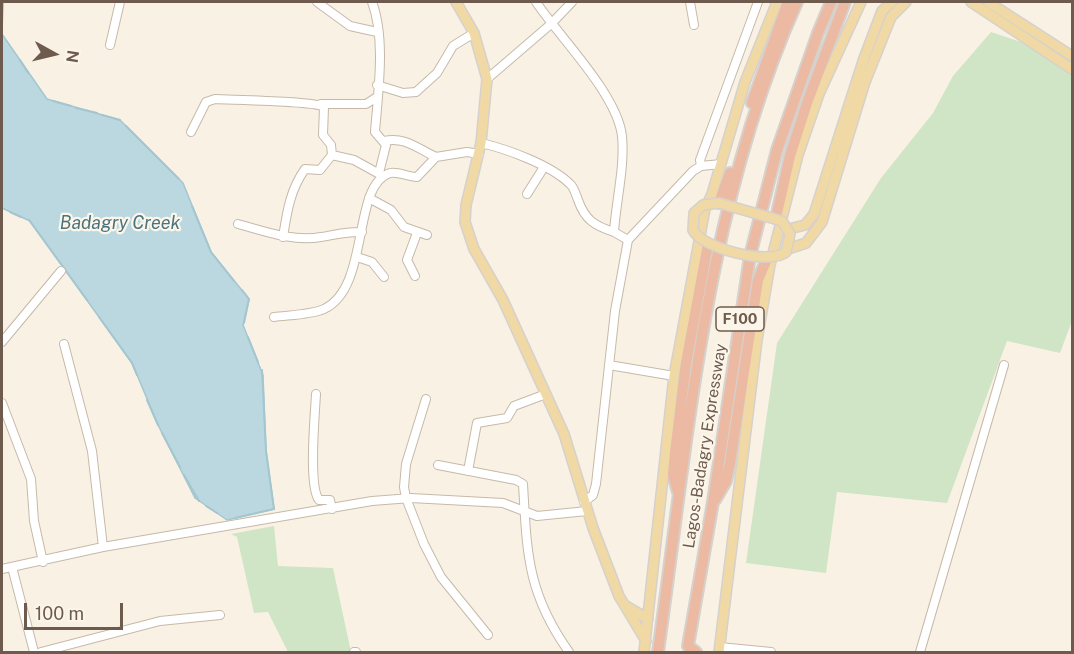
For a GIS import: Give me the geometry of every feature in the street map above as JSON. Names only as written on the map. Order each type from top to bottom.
[{"type":"highway","points":[[719,203],[756,88],[788,2]]},
{"type":"highway","name":"Lagos-Badagry Expressway","points":[[658,652],[694,375],[717,251],[745,142],[797,2]]},
{"type":"highway","name":"Lagos-Badagry Expressway","points":[[696,652],[688,646],[713,502],[752,246],[777,150],[831,2]]},
{"type":"highway","points":[[776,218],[790,156],[807,103],[845,2]]},
{"type":"highway","points":[[679,495],[673,475],[686,363],[708,244]]},
{"type":"highway","points":[[713,502],[726,481],[730,464],[758,280],[767,258]]},
{"type":"main road","points":[[456,2],[474,33],[487,79],[481,143],[466,205],[465,222],[474,249],[503,300],[564,434],[586,507],[624,605],[645,641]]},
{"type":"main road","name":"Lagos-Badagry Expressway","points":[[644,652],[674,376],[705,209],[745,82],[777,2]]},
{"type":"main road","points":[[719,650],[757,340],[770,265],[798,155],[819,94],[861,2]]},
{"type":"main road","points":[[789,230],[806,225],[814,214],[849,117],[882,11],[892,2]]},
{"type":"main road","points":[[788,249],[791,238],[789,230],[776,218],[719,203],[703,205],[692,219],[694,234],[708,244],[767,258],[778,258],[788,249],[806,243],[822,222],[849,117],[891,17],[906,2]]},
{"type":"main road","points":[[971,2],[1072,69]]},
{"type":"main road","points":[[988,2],[1072,56]]},
{"type":"main road","points":[[624,605],[648,619]]},
{"type":"street","points":[[110,45],[120,2]]},
{"type":"street","points":[[317,2],[357,30],[376,32]]},
{"type":"street","points":[[274,317],[322,310],[332,304],[343,291],[357,257],[369,198],[381,174],[386,149],[384,141],[375,132],[381,54],[376,32],[377,15],[372,2]]},
{"type":"street","points":[[536,2],[606,96],[618,119],[622,151],[614,232]]},
{"type":"street","points":[[487,79],[551,24],[572,2]]},
{"type":"street","points":[[690,2],[694,25]]},
{"type":"street","points":[[701,166],[700,160],[718,104],[758,2]]},
{"type":"street","points":[[377,85],[403,93],[416,92],[437,74],[453,46],[474,33]]},
{"type":"street","points":[[191,132],[206,102],[215,99],[366,104],[377,97]]},
{"type":"street","points":[[283,237],[290,197],[298,178],[305,170],[320,170],[332,155],[331,146],[323,135],[325,113],[321,104]]},
{"type":"street","points":[[384,141],[394,139],[408,141],[436,156],[467,152],[479,154]]},
{"type":"street","points":[[481,143],[510,152],[544,167],[570,183],[580,207],[593,225],[614,232],[628,240]]},
{"type":"street","points":[[332,155],[354,160],[381,174],[395,172],[417,177],[436,156]]},
{"type":"street","points":[[34,652],[5,567],[43,562],[104,548],[372,501],[406,498],[503,503],[537,516],[586,507],[596,484],[609,365],[628,240],[701,166],[721,164]]},
{"type":"street","points":[[527,194],[544,167]]},
{"type":"street","points":[[369,198],[391,210],[401,224],[417,233],[427,235]]},
{"type":"street","points":[[238,224],[283,237],[320,238],[345,231],[362,232]]},
{"type":"street","points":[[415,276],[407,260],[417,233]]},
{"type":"street","points":[[357,257],[372,262],[384,277]]},
{"type":"street","points":[[2,342],[61,271]]},
{"type":"street","points":[[64,344],[92,452],[104,548]]},
{"type":"street","points":[[609,365],[674,376]]},
{"type":"street","points":[[920,652],[1004,365]]},
{"type":"street","points":[[316,394],[312,454],[315,494],[319,501],[330,500],[332,509]]},
{"type":"street","points":[[468,471],[477,423],[507,418],[514,406],[546,394]]},
{"type":"street","points":[[426,399],[406,465],[404,487],[406,498],[424,544],[441,577],[488,635]]},
{"type":"street","points":[[2,403],[31,479],[34,521],[43,562]]},
{"type":"street","points":[[438,465],[523,484],[529,568],[549,621],[569,652]]},
{"type":"street","points":[[41,652],[160,621],[220,615]]},
{"type":"street","points":[[719,650],[771,652]]},
{"type":"green space","points":[[991,32],[1072,59],[1072,321],[1060,353],[1007,341],[947,503],[837,492],[826,573],[746,563],[777,343],[881,178],[933,113],[953,76]]},
{"type":"green space","points":[[274,526],[278,566],[333,568],[351,652],[288,652],[268,612],[254,613],[237,537],[231,534]]},
{"type":"water","name":"Badagry Creek","points":[[2,34],[47,99],[120,120],[183,183],[211,252],[249,299],[243,325],[263,375],[266,451],[274,509],[227,520],[195,498],[158,425],[132,363],[30,221],[2,208]]},
{"type":"waterway","points":[[2,25],[3,2]]},
{"type":"waterway","points":[[20,60],[28,73]]},
{"type":"waterway","points":[[53,101],[71,106]]},
{"type":"waterway","points":[[76,108],[97,113]]},
{"type":"waterway","points":[[102,115],[120,120]]},
{"type":"waterway","points":[[126,126],[179,179]]},
{"type":"waterway","points":[[192,206],[211,252],[234,281]]},
{"type":"waterway","points":[[10,212],[21,217]]},
{"type":"waterway","points":[[29,220],[87,300]]},
{"type":"waterway","points":[[242,290],[249,299],[244,323]]},
{"type":"waterway","points":[[99,317],[132,363],[137,375]]},
{"type":"waterway","points":[[248,337],[258,362]]},
{"type":"waterway","points":[[235,518],[274,509],[266,451],[262,370]]},
{"type":"waterway","points":[[147,400],[158,425]]},
{"type":"waterway","points":[[162,433],[180,467]]},
{"type":"waterway","points":[[184,475],[199,501]]},
{"type":"waterway","points":[[206,506],[217,513]]}]
